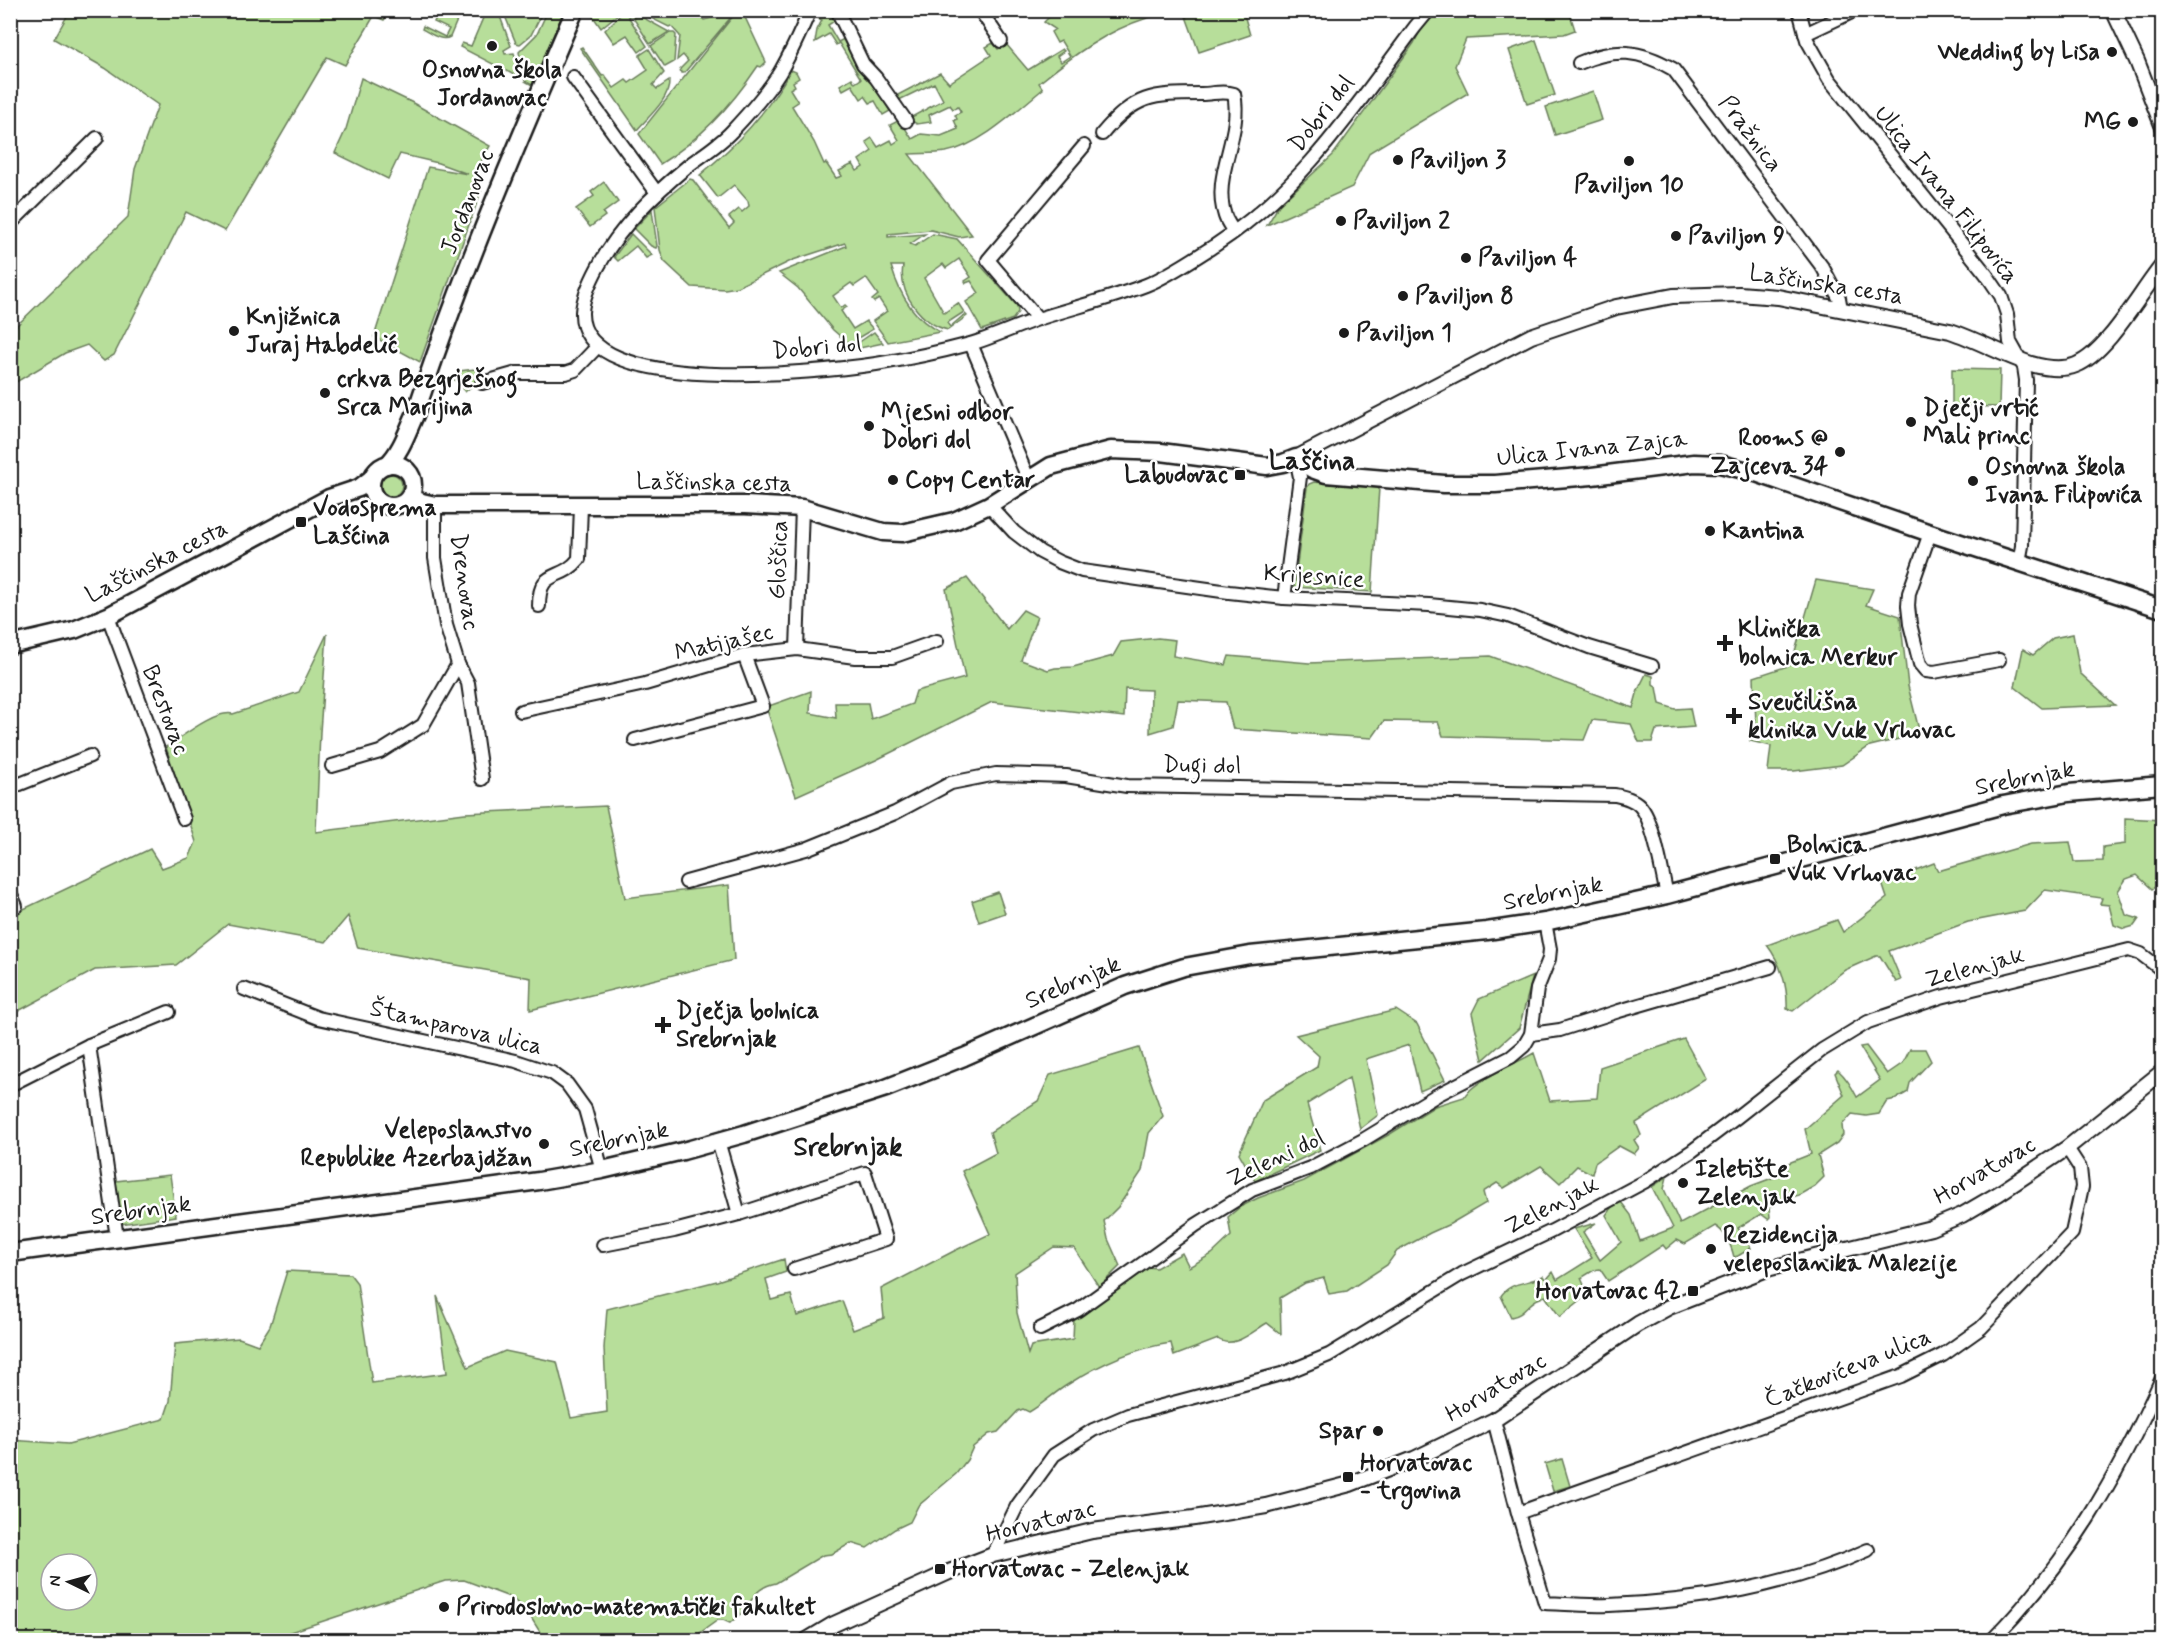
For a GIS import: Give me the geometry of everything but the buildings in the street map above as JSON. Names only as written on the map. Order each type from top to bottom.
[{"type":"main road","name":"Jordanovac","points":[[387,465],[398,451],[415,415],[496,194],[575,10]]},
{"type":"main road","name":"Jordanovac","points":[[408,472],[407,458],[415,415]]},
{"type":"main road","name":"Laščinska cesta","points":[[409,496],[435,505],[745,505],[802,508],[883,532],[902,533],[954,521],[989,505],[1028,478],[1051,466],[1066,460],[1111,450],[1161,452],[1267,466],[1296,458]]},
{"type":"main road","name":"Ulica Ivana Zajca","points":[[1296,458],[1312,469],[1326,474],[1452,484],[1536,481],[1682,464],[1720,464],[1771,478],[2163,609]]},
{"type":"main road","points":[[387,465],[398,465],[408,472],[412,483],[409,496],[397,505],[386,505],[378,501],[371,489],[372,478],[377,469],[387,465]]},
{"type":"main road","name":"Laščinska cesta","points":[[10,645],[74,630],[108,616],[318,504],[359,488],[372,478]]},
{"type":"main road","name":"Laščinska cesta","points":[[318,504],[367,498],[378,501]]},
{"type":"main road","name":"Srebrnjak","points":[[10,1253],[539,1181],[602,1170],[718,1141],[886,1088],[964,1057],[1125,986],[1184,967],[1250,955],[1481,932],[1545,922],[1667,895],[2013,803],[2069,793],[2163,784]]},
{"type":"street","points":[[482,383],[517,373],[567,373],[575,370],[598,346],[587,332],[582,319],[582,306],[592,279],[609,246],[657,193],[730,133],[753,106],[778,76],[810,10]]},
{"type":"street","points":[[837,10],[862,64],[876,78],[906,121]]},
{"type":"street","points":[[980,10],[1000,41]]},
{"type":"street","name":"Ulica Ivana Filipovića","points":[[1799,10],[1805,34],[1816,59],[1829,79],[1995,286],[2005,308],[2010,342],[2026,380],[2022,546],[2019,562]]},
{"type":"street","points":[[1805,34],[1856,10]]},
{"type":"street","points":[[2113,10],[2163,124]]},
{"type":"street","name":"Dobri dol","points":[[598,346],[618,358],[648,367],[677,372],[755,375],[877,363],[970,344],[1038,319],[1148,284],[1234,232],[1263,211],[1304,171],[1335,136],[1424,12]]},
{"type":"street","name":"Pražnica","points":[[1579,63],[1596,56],[1617,52],[1637,53],[1656,59],[1673,69],[1823,268],[1833,283],[1841,309]]},
{"type":"street","points":[[573,77],[657,193]]},
{"type":"street","points":[[1102,134],[1118,115],[1137,102],[1167,93],[1205,94],[1226,91],[1234,94],[1237,107],[1222,183],[1222,201],[1225,217],[1234,232]]},
{"type":"street","points":[[10,224],[97,138]]},
{"type":"street","points":[[1038,319],[988,260],[1084,146]]},
{"type":"street","name":"Laščinska cesta","points":[[1296,458],[1532,336],[1616,307],[1673,296],[1739,294],[1778,297],[1950,331],[1970,337],[2019,359],[2058,369],[2074,366],[2087,360],[2104,342],[2161,269]]},
{"type":"street","points":[[970,344],[1028,478]]},
{"type":"street","points":[[1284,598],[1300,486],[1300,472],[1296,458]]},
{"type":"street","name":"Drenovac","points":[[435,505],[435,558],[446,625],[458,664],[468,683],[482,779]]},
{"type":"street","name":"Krijesnice","points":[[989,505],[1014,532],[1040,552],[1082,571],[1284,598],[1429,605],[1480,610],[1508,616],[1589,647],[1652,666]]},
{"type":"street","points":[[539,606],[542,583],[568,570],[579,560],[581,506]]},
{"type":"street","name":"Gloščica","points":[[797,649],[802,508]]},
{"type":"street","points":[[1930,533],[1908,597],[1910,624],[1920,664],[1926,671],[1934,672],[1999,660]]},
{"type":"street","name":"Brestovac","points":[[108,616],[184,819]]},
{"type":"street","name":"Matijašec","points":[[521,711],[645,684],[744,655],[797,649],[855,657],[892,657],[937,641]]},
{"type":"street","points":[[635,740],[763,706],[744,655]]},
{"type":"street","name":"Drenovac","points":[[332,766],[380,752],[423,725],[458,664]]},
{"type":"street","points":[[10,788],[90,756]]},
{"type":"street","name":"Dugi dol","points":[[686,882],[806,849],[894,813],[951,783],[996,774],[1066,776],[1127,786],[1615,795],[1640,804],[1647,816],[1667,895]]},
{"type":"street","points":[[10,892],[16,906]]},
{"type":"street","points":[[1545,922],[1550,949],[1549,959],[1538,989],[1532,1034],[1560,1030],[1770,967]]},
{"type":"street","name":"Zelenjak","points":[[993,1555],[1017,1506],[1054,1455],[1092,1430],[1128,1415],[1285,1373],[1329,1355],[1462,1274],[1552,1231],[1644,1182],[1692,1151],[1822,1050],[1868,1022],[1941,997],[2128,950],[2141,954],[2163,970]]},
{"type":"street","name":"Štamparova ulica","points":[[244,988],[318,1018],[516,1061],[552,1072],[567,1084],[585,1109],[602,1170]]},
{"type":"street","points":[[10,1086],[89,1045],[169,1012]]},
{"type":"street","name":"Zeleni dol","points":[[1040,1329],[1077,1310],[1196,1225],[1252,1190],[1310,1168],[1363,1140],[1437,1095],[1511,1057],[1524,1046],[1532,1034]]},
{"type":"street","points":[[89,1045],[117,1238]]},
{"type":"street","name":"Horvatovac","points":[[807,1641],[831,1625],[949,1572],[993,1555],[1092,1531],[1232,1513],[1305,1497],[1350,1484],[1414,1459],[1494,1420],[1638,1324],[1669,1307],[1767,1269],[1931,1228],[1962,1215],[2067,1148],[2163,1072]]},
{"type":"street","points":[[718,1141],[740,1214]]},
{"type":"street","name":"Čačkovićeva ulica","points":[[1518,1513],[1901,1376],[1943,1355],[1981,1328],[2072,1233],[2082,1187],[2080,1168],[2067,1148]]},
{"type":"street","points":[[603,1245],[674,1231],[740,1214],[865,1173],[886,1239],[794,1269]]},
{"type":"street","points":[[1992,1641],[2041,1585],[2086,1521],[2124,1458],[2163,1378]]},
{"type":"street","points":[[1494,1420],[1518,1513],[1545,1603],[1608,1605],[1732,1591],[1802,1576],[1839,1564],[1868,1550]]},
{"type":"green space","points":[[383,10],[386,17],[384,20],[374,16],[345,65],[327,57],[225,231],[186,212],[114,355],[104,361],[87,345],[65,353],[16,382],[11,389],[11,331],[128,217],[135,169],[158,105],[105,68],[54,39],[70,11]]},
{"type":"green space","points":[[548,10],[564,11],[532,85],[525,81],[519,52],[537,34]]},
{"type":"green space","points":[[595,10],[742,11],[766,62],[761,67],[758,66],[715,120],[689,144],[660,164],[639,134],[734,15],[723,12],[702,18],[704,20],[719,16],[732,16],[684,73],[681,73],[680,69],[688,61],[683,55],[677,60],[680,36],[671,26],[641,13],[640,16],[669,32],[650,44],[632,16],[628,16],[647,46],[639,52],[627,35],[614,43],[605,30],[620,15],[618,14],[601,28],[592,15]]},
{"type":"green space","points":[[440,11],[461,11],[450,37],[447,38],[436,36],[422,29],[423,26],[445,37],[449,29],[434,22]]},
{"type":"green space","points":[[486,11],[498,11],[511,46],[504,50],[505,54],[514,53],[518,77],[460,47],[462,43],[471,46]]},
{"type":"green space","points":[[503,11],[543,11],[531,35],[520,44],[516,43]]},
{"type":"green space","points":[[820,11],[831,11],[836,20],[828,25],[838,42],[846,38],[865,77],[870,78],[890,111],[883,115],[875,101],[870,103],[865,96],[861,99],[852,85],[843,90],[840,85],[852,78],[855,83],[861,79],[839,43],[836,45],[829,34],[815,42],[822,20],[816,17]]},
{"type":"green space","points":[[1043,11],[1184,11],[1132,23],[1090,45],[1039,83],[1043,89],[998,126],[972,142],[946,152],[909,154],[972,235],[959,237],[931,230],[888,234],[888,237],[925,234],[910,244],[915,246],[933,234],[957,239],[1017,306],[1018,312],[1013,319],[982,330],[966,302],[979,293],[971,281],[966,283],[965,281],[971,277],[959,259],[946,268],[943,264],[924,278],[944,313],[958,303],[964,312],[947,323],[950,327],[965,314],[967,316],[948,330],[938,327],[921,314],[908,297],[902,277],[903,266],[891,266],[908,304],[930,327],[940,332],[888,342],[873,321],[887,311],[879,299],[874,302],[872,300],[878,295],[866,278],[854,286],[851,283],[833,296],[841,308],[845,305],[847,307],[841,311],[853,329],[866,321],[873,329],[856,339],[858,343],[874,332],[883,343],[855,349],[833,330],[798,288],[779,273],[846,246],[845,243],[793,260],[737,287],[725,289],[692,287],[664,261],[660,250],[655,207],[690,179],[729,228],[734,223],[729,217],[739,209],[742,212],[749,206],[748,201],[734,185],[718,198],[700,175],[750,127],[772,100],[791,70],[796,72],[799,78],[793,82],[795,86],[790,89],[798,102],[792,106],[814,142],[824,164],[826,163],[836,178],[842,176],[839,171],[853,164],[857,171],[863,167],[859,160],[872,151],[866,142],[872,138],[878,147],[891,140],[893,144],[899,140],[890,125],[900,120],[912,139],[921,134],[941,136],[958,129],[954,120],[957,119],[955,115],[961,112],[958,107],[953,109],[950,105],[929,115],[931,122],[917,124],[908,119],[943,100],[934,83],[897,101],[894,97],[940,73],[949,83],[991,55],[986,47],[993,43],[998,49],[1006,44],[1028,70],[1062,49],[1064,51],[1057,56],[1061,62],[1070,56],[1061,41],[1057,43],[1051,32],[1055,29],[1044,22],[1049,17]]},
{"type":"green space","points":[[1184,11],[1243,11],[1250,35],[1199,52]]},
{"type":"green space","points":[[1441,11],[1569,11],[1575,30],[1564,34],[1466,39],[1455,66],[1468,93],[1370,152],[1352,187],[1267,225],[1279,205],[1333,155],[1414,43],[1425,21]]},
{"type":"green space","points":[[670,33],[676,35],[674,62],[665,67],[651,46]]},
{"type":"green space","points":[[1536,40],[1555,95],[1527,104],[1509,50]]},
{"type":"green space","points":[[582,47],[602,76],[604,75],[614,88],[626,80],[629,83],[648,70],[640,55],[649,49],[664,73],[653,85],[657,89],[669,81],[668,88],[658,107],[637,130],[580,48]]},
{"type":"green space","points":[[361,78],[411,102],[490,146],[473,175],[481,191],[420,362],[374,337],[428,167],[468,174],[438,163],[400,154],[388,179],[335,153],[346,129]]},
{"type":"green space","points":[[1593,91],[1602,120],[1555,135],[1546,107]]},
{"type":"green space","points":[[604,182],[618,202],[590,227],[576,209],[594,196],[591,192]]},
{"type":"green space","points":[[652,210],[657,246],[656,248],[634,229]]},
{"type":"green space","points":[[631,234],[652,255],[646,258],[636,246],[618,261],[614,257]]},
{"type":"green space","points":[[475,369],[483,376],[465,392],[454,379],[459,371]]},
{"type":"green space","points":[[1952,369],[2000,370],[1999,407],[1952,406]]},
{"type":"green space","points":[[391,474],[399,477],[402,485],[399,493],[391,496],[383,493],[380,485],[383,477]]},
{"type":"green space","points":[[1314,482],[1379,488],[1372,592],[1294,587],[1307,488]]},
{"type":"green space","points":[[967,578],[1007,629],[1023,610],[1037,617],[1021,660],[1048,670],[1073,667],[1113,656],[1121,642],[1158,638],[1175,640],[1173,656],[1226,665],[1229,656],[1309,663],[1490,656],[1633,708],[1646,674],[1653,676],[1653,684],[1657,687],[1660,704],[1675,709],[1690,708],[1694,727],[1656,730],[1652,742],[1639,742],[1631,724],[1592,720],[1584,740],[1443,736],[1438,722],[1384,721],[1372,738],[1233,729],[1226,702],[1178,700],[1173,726],[1150,733],[1151,690],[1125,689],[1124,717],[992,702],[876,760],[796,796],[766,707],[811,691],[810,713],[836,718],[835,703],[868,703],[871,719],[912,704],[916,691],[965,678],[946,589]]},
{"type":"green space","points":[[1816,580],[1873,589],[1866,605],[1900,616],[1908,686],[1920,734],[1870,746],[1842,765],[1794,771],[1768,771],[1771,746],[1750,741],[1749,724],[1756,725],[1754,677],[1791,665]]},
{"type":"green space","points":[[327,634],[316,832],[465,813],[606,806],[625,898],[729,885],[734,960],[530,1010],[531,978],[358,948],[348,916],[326,942],[228,924],[176,965],[95,970],[11,1015],[11,915],[150,849],[162,868],[189,858],[196,842],[166,747],[198,725],[217,716],[233,714],[299,692]]},
{"type":"green space","points":[[2073,634],[2080,673],[2115,705],[2042,708],[2015,687],[2023,649],[2033,655],[2053,638]]},
{"type":"green space","points":[[2125,818],[2162,820],[2162,882],[2152,889],[2137,875],[2126,879],[2118,891],[2126,915],[2139,919],[2134,926],[2124,929],[2114,925],[2109,905],[2100,904],[2102,898],[2045,890],[2025,911],[1968,922],[1889,951],[1901,980],[1896,982],[1880,956],[1876,956],[1845,970],[1793,1011],[1787,1009],[1783,975],[1767,945],[1837,920],[1843,932],[1887,898],[1882,883],[1934,863],[1938,871],[2031,844],[2070,842],[2074,862],[2103,861],[2103,847],[2125,844]]},
{"type":"green space","points":[[998,892],[1005,913],[979,922],[972,901]]},
{"type":"green space","points":[[1533,976],[1519,1028],[1483,1060],[1472,1013],[1479,999]]},
{"type":"green space","points":[[1396,1010],[1417,1024],[1445,1080],[1420,1091],[1409,1045],[1366,1059],[1378,1115],[1360,1129],[1349,1078],[1307,1104],[1320,1150],[1255,1181],[1239,1153],[1263,1100],[1317,1067],[1319,1056],[1296,1035]]},
{"type":"green space","points":[[1684,1039],[1706,1079],[1636,1123],[1641,1135],[1634,1140],[1639,1148],[1634,1154],[1619,1146],[1595,1163],[1592,1174],[1577,1166],[1560,1183],[1541,1166],[1504,1188],[1497,1183],[1483,1192],[1486,1203],[1397,1251],[1387,1265],[1347,1291],[1329,1294],[1324,1278],[1305,1283],[1280,1298],[1281,1334],[1267,1323],[1236,1341],[1224,1342],[1218,1339],[1174,1356],[1171,1343],[1157,1345],[1117,1358],[1091,1371],[1062,1388],[1029,1412],[1023,1409],[1018,1411],[998,1432],[989,1434],[973,1447],[967,1460],[956,1474],[918,1506],[910,1522],[867,1548],[851,1543],[832,1554],[823,1555],[776,1583],[764,1587],[730,1623],[718,1620],[690,1640],[671,1640],[666,1635],[658,1640],[545,1640],[530,1616],[512,1598],[464,1580],[445,1581],[266,1640],[94,1640],[94,1633],[66,1640],[11,1640],[10,1440],[68,1444],[164,1419],[170,1401],[175,1344],[239,1338],[258,1345],[270,1326],[287,1271],[350,1274],[357,1283],[372,1383],[447,1373],[437,1296],[468,1367],[505,1351],[557,1362],[571,1418],[607,1412],[604,1348],[607,1309],[717,1281],[784,1259],[786,1272],[766,1279],[771,1300],[791,1295],[797,1316],[842,1301],[853,1330],[884,1318],[881,1289],[990,1234],[962,1171],[996,1153],[990,1132],[1038,1101],[1050,1075],[1139,1048],[1163,1116],[1149,1133],[1142,1171],[1118,1207],[1104,1221],[1108,1239],[1120,1266],[1099,1287],[1074,1248],[1054,1247],[1015,1273],[1017,1313],[1028,1354],[1031,1346],[1073,1339],[1074,1318],[1147,1267],[1156,1268],[1182,1253],[1189,1267],[1212,1254],[1231,1236],[1228,1217],[1240,1207],[1304,1181],[1390,1134],[1435,1106],[1464,1097],[1485,1079],[1534,1053],[1550,1101],[1597,1098],[1600,1067]]},
{"type":"green space","points":[[1866,1046],[1887,1074],[1903,1063],[1910,1049],[1925,1049],[1931,1061],[1910,1083],[1908,1092],[1887,1101],[1879,1114],[1866,1116],[1852,1114],[1842,1125],[1843,1135],[1837,1143],[1818,1155],[1824,1177],[1815,1186],[1769,1207],[1770,1217],[1768,1219],[1761,1214],[1738,1228],[1751,1248],[1734,1257],[1728,1239],[1715,1226],[1685,1244],[1677,1240],[1666,1249],[1663,1245],[1608,1281],[1600,1269],[1594,1270],[1581,1278],[1588,1294],[1560,1317],[1545,1296],[1511,1317],[1501,1296],[1509,1288],[1543,1276],[1546,1280],[1553,1272],[1557,1280],[1592,1258],[1574,1229],[1596,1223],[1583,1232],[1600,1260],[1621,1242],[1606,1215],[1616,1201],[1621,1202],[1631,1215],[1640,1241],[1673,1228],[1652,1187],[1667,1177],[1664,1189],[1680,1224],[1751,1186],[1788,1172],[1786,1164],[1811,1154],[1805,1129],[1844,1095],[1835,1073],[1838,1070],[1857,1097],[1880,1080],[1860,1047]]},
{"type":"green space","points":[[170,1175],[176,1216],[121,1224],[116,1181]]},
{"type":"green space","points":[[1562,1459],[1570,1486],[1553,1491],[1545,1464]]},
{"type":"place","name":"Osnovna škola Jordanovac","points":[[492,46]]},
{"type":"place","name":"Wedding by Lisa","points":[[2112,52]]},
{"type":"place","name":"MG","points":[[2133,122]]},
{"type":"place","name":"Paviljon 3","points":[[1398,160]]},
{"type":"place","name":"Paviljon 10","points":[[1629,161]]},
{"type":"place","name":"Paviljon 2","points":[[1341,221]]},
{"type":"place","name":"Paviljon 9","points":[[1676,236]]},
{"type":"place","name":"Paviljon 4","points":[[1466,258]]},
{"type":"place","name":"Paviljon 8","points":[[1403,296]]},
{"type":"place","name":"Knjižnica Juraj Habdelić","points":[[234,331]]},
{"type":"place","name":"Paviljon 1","points":[[1344,333]]},
{"type":"place","name":"crkva Bezgrješnog Srca Marijina","points":[[325,393]]},
{"type":"place","name":"Dječji vrtić Mali princ","points":[[1911,422]]},
{"type":"place","name":"Mjesni odbor Dobri dol","points":[[869,426]]},
{"type":"place","name":"Rooms @ Zajceva 34","points":[[1840,452]]},
{"type":"place","name":"Labudovac","points":[[1240,475]]},
{"type":"place","name":"Copy Centar","points":[[893,480]]},
{"type":"place","name":"Osnovna škola Ivana Filipovića","points":[[1973,481]]},
{"type":"place","name":"Vodosprema Lašćina","points":[[301,522]]},
{"type":"place","name":"Kantina","points":[[1710,531]]},
{"type":"place","name":"Klinička bolnica Merkur","points":[[1725,643]]},
{"type":"place","name":"Sveučilišna klinika Vuk Vrhovac","points":[[1734,716]]},
{"type":"place","name":"Bolnica Vuk Vrhovac","points":[[1775,859]]},
{"type":"place","name":"Dječja bolnica Srebrnjak","points":[[663,1025]]},
{"type":"place","name":"Veleposlanstvo Republike Azerbajdžan","points":[[544,1144]]},
{"type":"place","name":"Izletište Zelenjak","points":[[1683,1183]]},
{"type":"place","name":"Rezidencija veleposlanika Malezije","points":[[1711,1249]]},
{"type":"place","name":"Horvatovac 42","points":[[1693,1291]]},
{"type":"place","name":"Spar","points":[[1378,1431]]},
{"type":"place","name":"Horvatovac - trgovina","points":[[1348,1477]]},
{"type":"place","name":"Horvatovac - Zelenjak","points":[[940,1569]]},
{"type":"place","name":"Prirodoslovno-matematički fakultet","points":[[444,1607]]},
{"type":"district","name":"Laščina","points":[[1312,461]]},
{"type":"district","name":"Srebrnjak","points":[[848,1148]]}]
